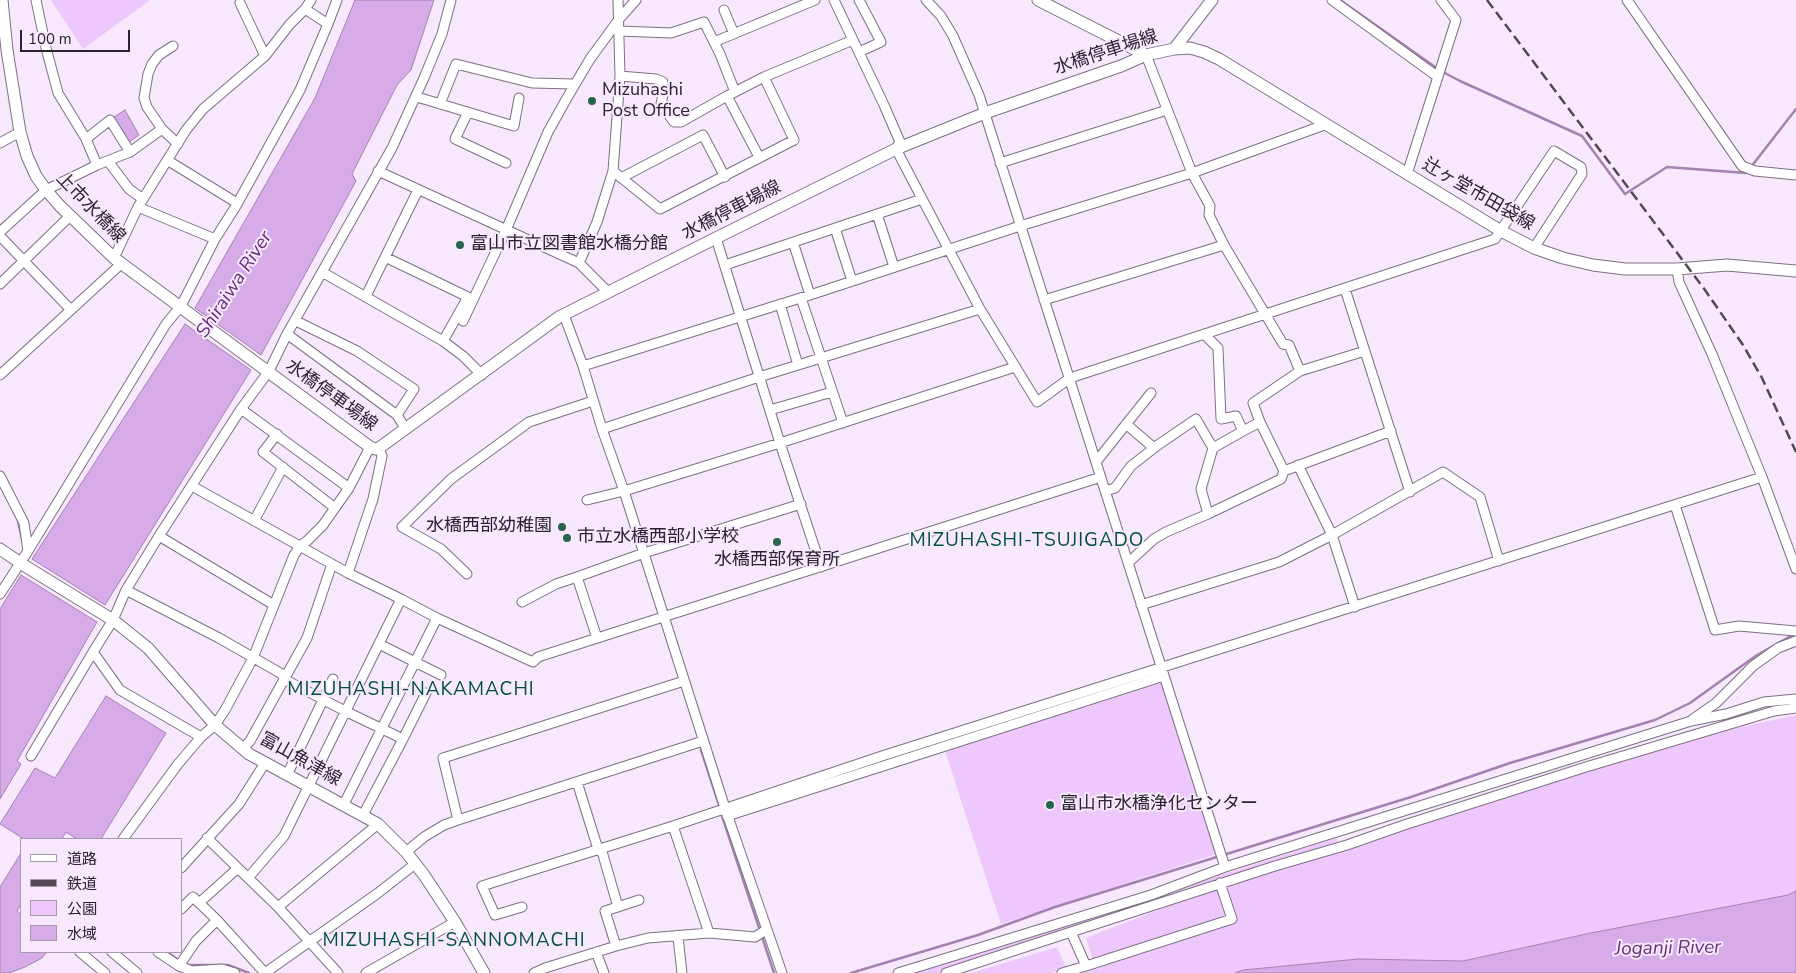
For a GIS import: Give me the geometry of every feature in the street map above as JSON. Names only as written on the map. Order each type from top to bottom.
[{"type":"main road","name":"上市水橋線","points":[[3,0],[4,51],[20,132],[27,156],[36,176],[46,190],[70,216],[118,261]]},
{"type":"main road","points":[[1038,0],[1146,55]]},
{"type":"main road","name":"水橋停車場線","points":[[118,261],[375,448],[482,375],[564,315],[896,150],[985,113],[1121,66],[1146,55],[1174,49],[1212,0]]},
{"type":"main road","name":"辻ヶ堂市田袋線","points":[[1174,49],[1190,48],[1219,59],[1501,231],[1534,248],[1593,265],[1625,269],[1677,269],[1727,265],[1796,271]]},
{"type":"main road","name":"富山魚津線","points":[[0,549],[109,618],[148,648],[215,724],[243,748],[265,764],[344,804],[378,824],[406,852],[415,864],[455,922],[484,973]]},
{"type":"street","points":[[36,0],[58,93],[86,140],[97,165]]},
{"type":"street","points":[[1,371],[71,310],[118,261],[138,208],[186,130],[203,109],[265,56],[311,0]]},
{"type":"street","points":[[0,594],[23,565],[28,551],[166,324],[183,308],[215,239],[300,90],[337,0]]},
{"type":"street","points":[[31,756],[93,652],[109,618],[126,590],[296,321],[417,97],[442,34],[452,0]]},
{"type":"street","points":[[579,263],[597,222],[613,171],[620,76],[620,18],[618,0]]},
{"type":"street","points":[[443,341],[471,298],[506,230],[548,132],[574,84],[620,18],[636,0]]},
{"type":"street","points":[[714,42],[816,0]]},
{"type":"street","points":[[834,0],[900,142],[896,150],[980,309],[1037,402],[1070,378],[1495,239],[1554,151],[1581,168],[1582,174],[1534,248]]},
{"type":"street","points":[[859,0],[880,42],[859,52]]},
{"type":"street","points":[[926,0],[941,16],[953,36],[979,95],[1225,867]]},
{"type":"street","points":[[1332,0],[1438,77]]},
{"type":"street","points":[[1407,174],[1456,20],[1441,0]]},
{"type":"street","points":[[1627,0],[1742,166],[1755,171],[1796,175]]},
{"type":"street","points":[[240,3],[265,56]]},
{"type":"street","points":[[305,9],[328,24]]},
{"type":"street","points":[[724,10],[734,34]]},
{"type":"street","points":[[620,31],[670,33],[704,22],[714,42],[731,94],[759,157]]},
{"type":"street","points":[[620,76],[656,79],[662,82],[664,90],[662,104],[674,122],[681,122],[764,77],[853,40]]},
{"type":"street","points":[[173,46],[159,55],[152,64],[148,74],[144,98],[147,107],[162,129],[178,144]]},
{"type":"street","points":[[1146,55],[1192,172],[1210,206],[1208,216],[1283,344],[1289,345],[1300,371]]},
{"type":"street","points":[[440,104],[456,64],[532,83],[574,84]]},
{"type":"street","points":[[613,171],[660,209],[794,140],[764,77]]},
{"type":"street","points":[[417,97],[514,126],[519,98]]},
{"type":"street","points":[[1000,163],[1168,110]]},
{"type":"street","points":[[468,112],[455,139],[506,163]]},
{"type":"street","points":[[86,140],[110,120],[130,152]]},
{"type":"street","points":[[583,366],[1192,172],[1327,124]]},
{"type":"street","points":[[71,310],[0,234],[46,190],[97,165],[130,152],[162,129]]},
{"type":"street","points":[[0,143],[20,132]]},
{"type":"street","points":[[621,178],[703,135],[725,177]]},
{"type":"street","points":[[167,160],[237,203]]},
{"type":"street","points":[[108,161],[129,189],[143,199]]},
{"type":"street","points":[[378,171],[579,263],[608,292]]},
{"type":"street","points":[[366,296],[418,190]]},
{"type":"street","points":[[725,265],[922,199]]},
{"type":"street","points":[[138,208],[215,239]]},
{"type":"street","points":[[877,214],[894,267]]},
{"type":"street","points":[[0,284],[70,216]]},
{"type":"street","points":[[836,228],[852,281]]},
{"type":"street","points":[[716,238],[821,567]]},
{"type":"street","points":[[792,242],[820,358],[844,423]]},
{"type":"street","points":[[1044,300],[1224,245]]},
{"type":"street","points":[[386,257],[471,298]]},
{"type":"street","points":[[1677,269],[1681,287],[1712,354],[1762,477],[1796,569]]},
{"type":"street","points":[[322,272],[443,341],[463,356],[482,375]]},
{"type":"street","points":[[1345,289],[1410,492]]},
{"type":"street","points":[[464,321],[471,298]]},
{"type":"street","points":[[780,304],[798,365]]},
{"type":"street","points":[[602,429],[759,377],[980,309]]},
{"type":"street","points":[[564,315],[583,366],[602,429],[624,491],[726,812],[782,973]]},
{"type":"street","points":[[296,321],[357,351],[414,389],[397,415]]},
{"type":"street","points":[[287,334],[397,415],[405,428]]},
{"type":"street","points":[[1204,334],[1218,348],[1221,419],[1236,416],[1243,431]]},
{"type":"street","points":[[1284,471],[1260,422],[1253,403],[1300,371],[1365,351]]},
{"type":"street","points":[[587,500],[624,491],[780,443],[1015,367]]},
{"type":"street","points":[[770,410],[832,392]]},
{"type":"street","points":[[1096,462],[1151,393]]},
{"type":"street","points":[[467,574],[441,549],[402,527],[451,479],[528,422],[593,401]]},
{"type":"street","points":[[241,409],[349,488]]},
{"type":"street","points":[[1105,491],[1115,488],[1131,466],[1196,420],[1213,448]]},
{"type":"street","points":[[1208,514],[1201,490],[1213,448],[1260,422]]},
{"type":"street","points":[[1126,424],[1154,448]]},
{"type":"street","points":[[1128,563],[1160,535],[1281,479],[1284,471],[1391,430]]},
{"type":"street","points":[[276,434],[263,452],[335,508]]},
{"type":"street","points":[[124,838],[201,737],[215,724],[225,710],[253,658],[294,555],[323,525],[375,448],[382,456],[373,499],[348,573]]},
{"type":"street","points":[[1298,465],[1332,535],[1355,607]]},
{"type":"street","points":[[254,521],[283,467]]},
{"type":"street","points":[[1141,605],[1279,562],[1332,535],[1443,472],[1480,497],[1498,561]]},
{"type":"street","points":[[0,476],[3,489],[24,523],[28,551]]},
{"type":"street","points":[[522,907],[495,915],[482,886],[673,826],[726,812],[882,756],[1163,672],[1355,607],[1762,477]]},
{"type":"street","points":[[192,486],[348,573],[401,598],[437,618],[533,662],[538,657],[1101,478]]},
{"type":"street","points":[[522,602],[556,584],[644,553],[801,504]]},
{"type":"street","points":[[1675,504],[1716,630],[1739,626],[1796,631]]},
{"type":"street","points":[[159,536],[274,605]]},
{"type":"street","points":[[243,748],[250,741],[307,638],[332,564]]},
{"type":"street","points":[[576,577],[597,638]]},
{"type":"street","points":[[126,590],[219,638],[282,674],[284,680],[404,739]]},
{"type":"street","points":[[248,878],[284,836],[401,598]]},
{"type":"street","points":[[344,804],[437,618]]},
{"type":"street","points":[[1691,721],[1716,703],[1753,666],[1778,648],[1796,641]]},
{"type":"street","points":[[379,644],[441,675]]},
{"type":"street","points":[[93,652],[120,690],[201,737]]},
{"type":"street","points":[[287,775],[333,679]]},
{"type":"street","points":[[458,820],[443,758],[684,681]]},
{"type":"street","points":[[363,815],[404,739],[426,693]]},
{"type":"street","points":[[898,973],[1151,895],[1225,867],[1691,721],[1726,714],[1764,702],[1796,699]]},
{"type":"street","points":[[946,973],[1220,883],[1347,845],[1586,767],[1774,711],[1796,708]]},
{"type":"street","points":[[406,852],[437,829],[458,820],[703,740]]},
{"type":"street","points":[[182,867],[239,804],[265,764]]},
{"type":"street","points":[[577,782],[618,906]]},
{"type":"street","points":[[278,907],[378,824]]},
{"type":"street","points":[[673,826],[709,933]]},
{"type":"street","points":[[207,838],[278,907],[338,973]]},
{"type":"street","points":[[182,908],[193,897],[218,920],[265,973],[378,893],[415,864]]},
{"type":"street","points":[[199,903],[238,868]]},
{"type":"street","points":[[1062,973],[1232,919],[1220,883]]},
{"type":"street","points":[[616,946],[604,911],[639,900]]},
{"type":"street","points":[[179,966],[196,941],[218,920]]},
{"type":"street","points":[[366,973],[455,922]]},
{"type":"street","points":[[534,973],[596,952],[648,938],[709,933],[755,937],[766,930]]},
{"type":"street","points":[[1071,932],[1086,966]]},
{"type":"street","points":[[678,937],[682,973]]},
{"type":"street","points":[[596,952],[604,973]]},
{"type":"street","points":[[81,953],[105,973]]},
{"type":"street","points":[[113,953],[137,973]]},
{"type":"street","points":[[160,953],[179,966],[192,970],[211,971],[222,969],[235,973]]},
{"type":"green space","points":[[51,0],[149,0],[149,1],[83,49]]},
{"type":"green space","points":[[1162,683],[1216,854],[1001,924],[945,751]]},
{"type":"green space","points":[[1796,715],[1796,891],[1788,895],[1591,933],[1463,961],[1359,959],[1243,970],[1235,973],[1084,973],[1236,922],[1226,886],[1434,818],[1638,756],[1732,729]]},
{"type":"green space","points":[[1337,838],[1338,843],[938,973],[914,973]]},
{"type":"green space","points":[[1217,887],[1226,917],[1093,960],[1086,938]]},
{"type":"green space","points":[[1057,947],[1066,968],[1052,973],[971,973]]},
{"type":"water","name":"Shiraiwa River","points":[[355,0],[434,0],[411,70],[397,85],[352,174],[356,181],[261,355],[195,308],[315,98]]},
{"type":"water","points":[[125,110],[139,135],[129,142],[114,117]]},
{"type":"water","points":[[185,324],[251,370],[105,605],[32,559]]},
{"type":"water","points":[[21,575],[97,622],[17,761],[21,764],[0,799],[0,609]]},
{"type":"water","points":[[106,696],[166,733],[102,838],[75,838],[66,832],[63,838],[22,838],[0,824],[35,768],[55,778]]},
{"type":"water","points":[[20,855],[20,906],[17,911],[20,914],[20,953],[46,953],[42,958],[9,973],[0,973],[0,887]]},
{"type":"water","name":"Joganji River","points":[[1796,891],[1796,973],[1235,973],[1243,970],[1358,959],[1463,961],[1591,933],[1788,895]]},
{"type":"waterway","points":[[1340,0],[1438,69]]},
{"type":"waterway","points":[[1443,72],[1582,136],[1625,194],[1667,167],[1746,173],[1747,171]]},
{"type":"waterway","points":[[1751,167],[1796,109]]},
{"type":"waterway","points":[[1,486],[7,499]]},
{"type":"waterway","points":[[17,517],[22,539]]},
{"type":"waterway","points":[[851,973],[978,935],[1055,907],[1411,797],[1510,763],[1655,720],[1690,703],[1757,655],[1796,635]]},
{"type":"waterway","points":[[845,773],[1049,708]]},
{"type":"waterway","points":[[701,750],[720,808]]},
{"type":"waterway","points":[[721,813],[774,973]]},
{"type":"waterway","points":[[168,953],[180,961]]},
{"type":"waterway","points":[[187,965],[228,965],[249,973]]},
{"type":"railway","points":[[1487,0],[1705,290],[1743,345],[1762,378],[1796,452]]},
{"type":"place","name":"Mizuhashi Post Office","points":[[592,101]]},
{"type":"place","name":"富山市立図書館水橋分館","points":[[460,245]]},
{"type":"place","name":"水橋西部幼稚園","points":[[562,527]]},
{"type":"place","name":"市立水橋西部小学校","points":[[567,538]]},
{"type":"place","name":"水橋西部保育所","points":[[777,542]]},
{"type":"place","name":"富山市水橋浄化センター","points":[[1050,805]]},
{"type":"district","name":"MIZUHASHI-TSUJIGADO","points":[[1027,541]]},
{"type":"district","name":"MIZUHASHI-NAKAMACHI","points":[[411,690]]},
{"type":"district","name":"MIZUHASHI-SANNOMACHI","points":[[454,941]]}]
